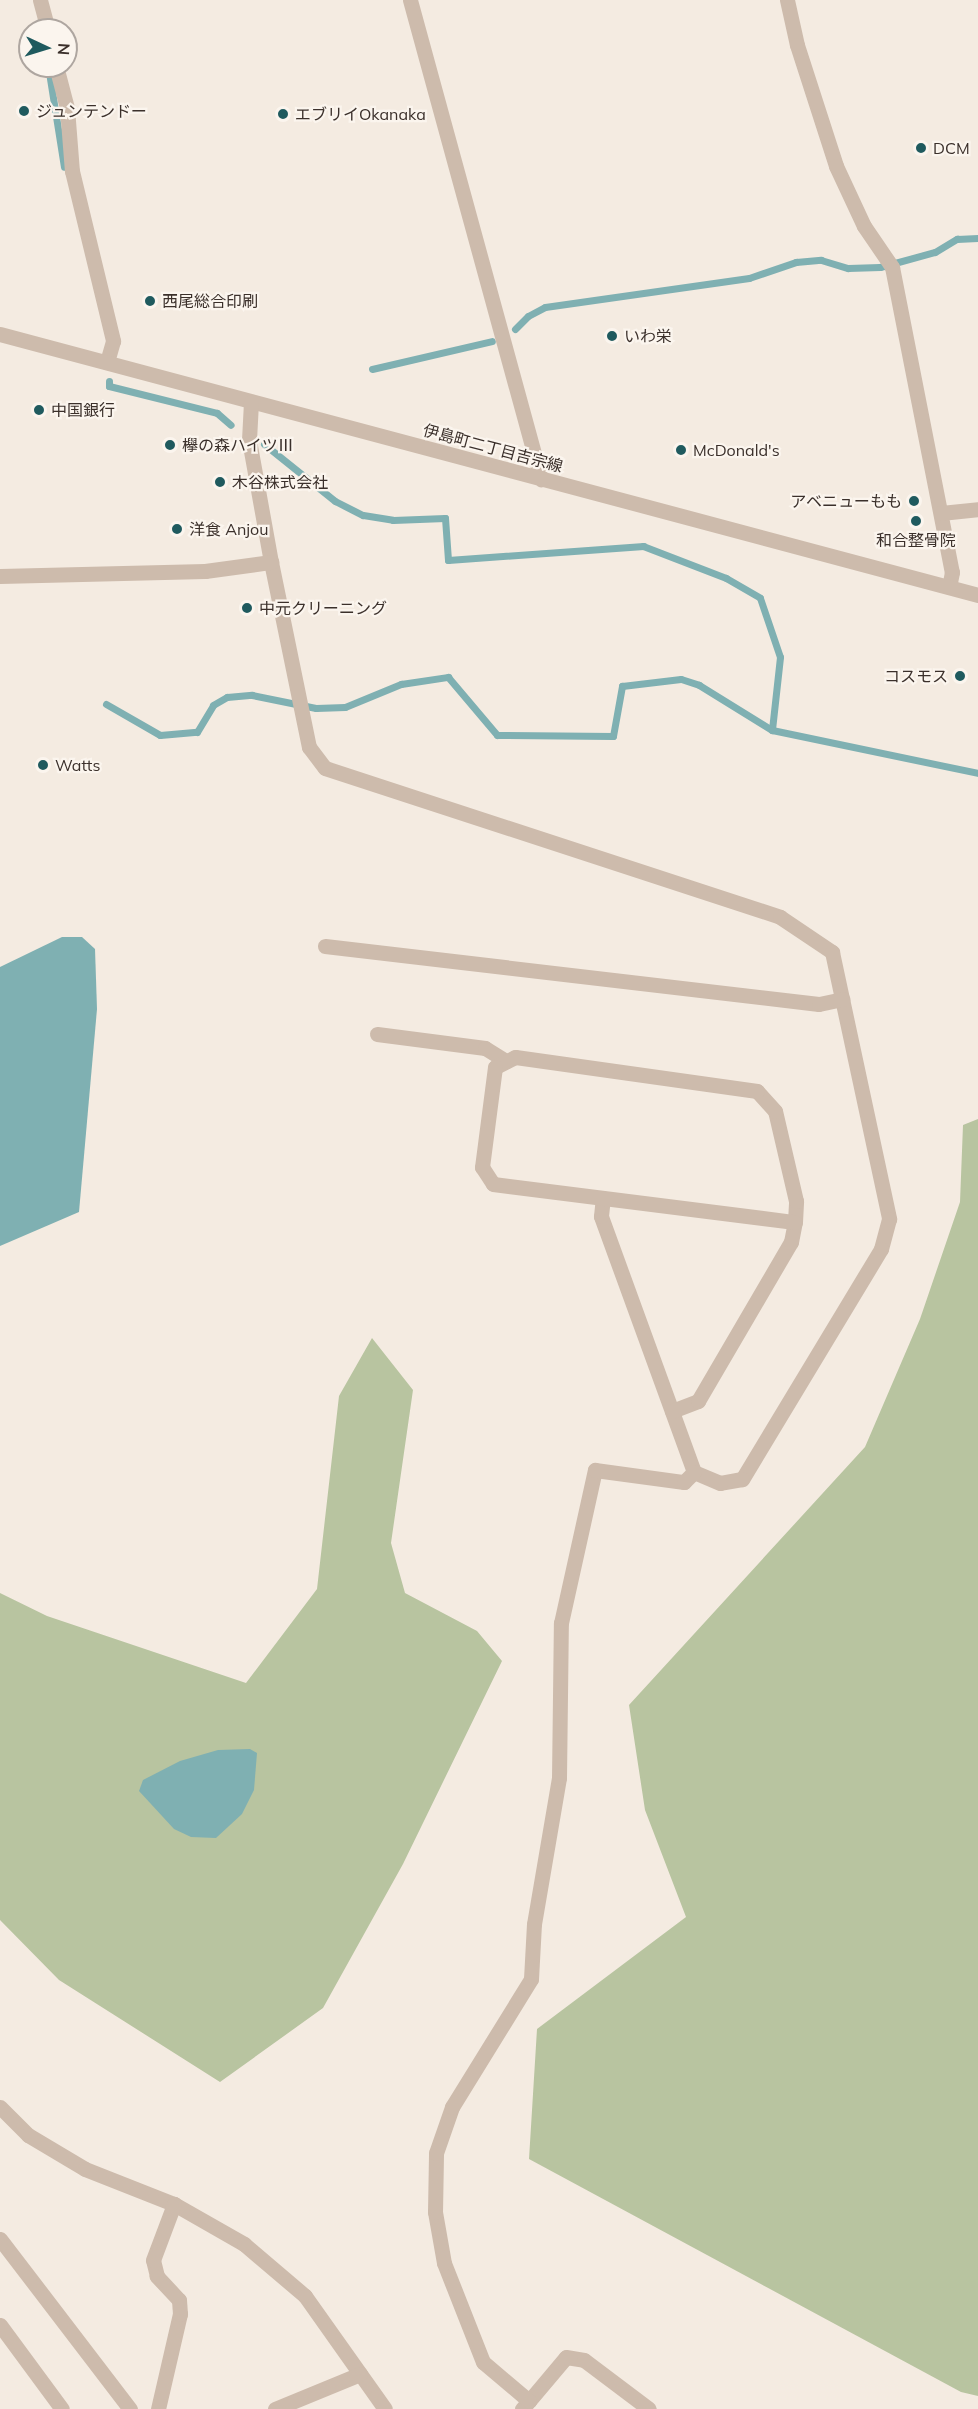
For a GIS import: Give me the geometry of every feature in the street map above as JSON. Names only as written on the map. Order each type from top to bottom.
[{"type":"street","points":[[40,0],[45,18]]},
{"type":"street","points":[[410,0],[541,479]]},
{"type":"street","points":[[787,0],[797,45],[836,166],[864,226],[891,264],[952,572],[950,587]]},
{"type":"street","points":[[59,78],[67,108],[72,171],[113,341],[107,362]]},
{"type":"street","name":"伊島町二丁目吉宗線","points":[[0,334],[978,595]]},
{"type":"street","points":[[251,402],[249,440],[300,704],[309,747],[325,768],[780,917],[832,952],[889,1219],[881,1249],[742,1479],[720,1483],[694,1472],[601,1216],[603,1198]]},
{"type":"street","points":[[941,513],[978,508]]},
{"type":"street","points":[[0,576],[205,571],[272,562]]},
{"type":"street","points":[[325,946],[819,1004],[842,999]]},
{"type":"street","points":[[377,1034],[485,1048],[506,1061]]},
{"type":"street","points":[[672,1411],[698,1401],[791,1242],[795,1222],[796,1201],[775,1112],[757,1091],[515,1057],[495,1067],[482,1167],[492,1184],[795,1222]]},
{"type":"street","points":[[649,2409],[584,2360],[566,2357],[526,2405],[483,2362],[444,2263],[435,2212],[436,2153],[452,2107],[531,1978],[534,1924],[559,1778],[561,1623],[595,1470],[684,1482],[694,1472]]},
{"type":"street","points":[[0,2107],[28,2135],[85,2169],[174,2204],[244,2244],[305,2296],[385,2409]]},
{"type":"street","points":[[158,2409],[180,2314],[179,2300],[157,2276],[153,2260],[174,2204]]},
{"type":"street","points":[[0,2239],[130,2409]]},
{"type":"street","points":[[0,2325],[62,2409]]},
{"type":"street","points":[[275,2409],[360,2374]]},
{"type":"green space","points":[[978,1119],[978,2396],[961,2392],[529,2159],[537,2029],[686,1917],[645,1810],[629,1705],[865,1447],[920,1319],[960,1202],[963,1125]]},
{"type":"green space","points":[[372,1338],[413,1390],[391,1543],[405,1593],[477,1631],[502,1661],[403,1864],[323,2008],[220,2082],[59,1980],[0,1920],[0,1593],[47,1616],[246,1683],[317,1589],[339,1396]]},
{"type":"water","points":[[62,937],[82,937],[95,949],[97,1009],[79,1212],[0,1246],[0,967]]},
{"type":"water","points":[[250,1749],[257,1753],[254,1790],[242,1814],[216,1838],[191,1837],[174,1829],[139,1791],[143,1780],[180,1761],[218,1750]]},
{"type":"waterway","points":[[50,78],[64,167]]},
{"type":"waterway","points":[[515,329],[528,316],[545,307],[749,278],[796,262],[821,260],[848,268],[880,267],[935,252],[957,239],[978,238]]},
{"type":"waterway","points":[[372,369],[492,341]]},
{"type":"waterway","points":[[109,381],[109,386],[217,413],[231,425]]},
{"type":"waterway","points":[[264,444],[335,501],[363,515],[393,520],[445,518],[448,560],[643,546],[726,578],[760,598],[780,657],[772,730]]},
{"type":"waterway","points":[[106,704],[160,735],[197,732],[213,705],[227,697],[252,695],[316,708],[345,707],[401,684],[448,677],[497,735],[613,736],[622,686],[681,679],[699,685],[772,730],[978,773]]},
{"type":"place","name":"ジュンテンドー","points":[[24,111]]},
{"type":"place","name":"エブリイOkanaka","points":[[283,114]]},
{"type":"place","name":"DCM","points":[[921,148]]},
{"type":"place","name":"西尾総合印刷","points":[[150,301]]},
{"type":"place","name":"いわ栄","points":[[612,336]]},
{"type":"place","name":"中国銀行","points":[[39,410]]},
{"type":"place","name":"欅の森ハイツⅢ","points":[[170,445]]},
{"type":"place","name":"McDonald's","points":[[681,450]]},
{"type":"place","name":"木谷株式会社","points":[[220,482]]},
{"type":"place","name":"アベニューもも","points":[[914,501]]},
{"type":"place","name":"和合整骨院","points":[[916,521]]},
{"type":"place","name":"洋食 Anjou","points":[[177,529]]},
{"type":"place","name":"中元クリーニング","points":[[247,608]]},
{"type":"place","name":"コスモス","points":[[960,676]]},
{"type":"place","name":"Watts","points":[[43,765]]}]
